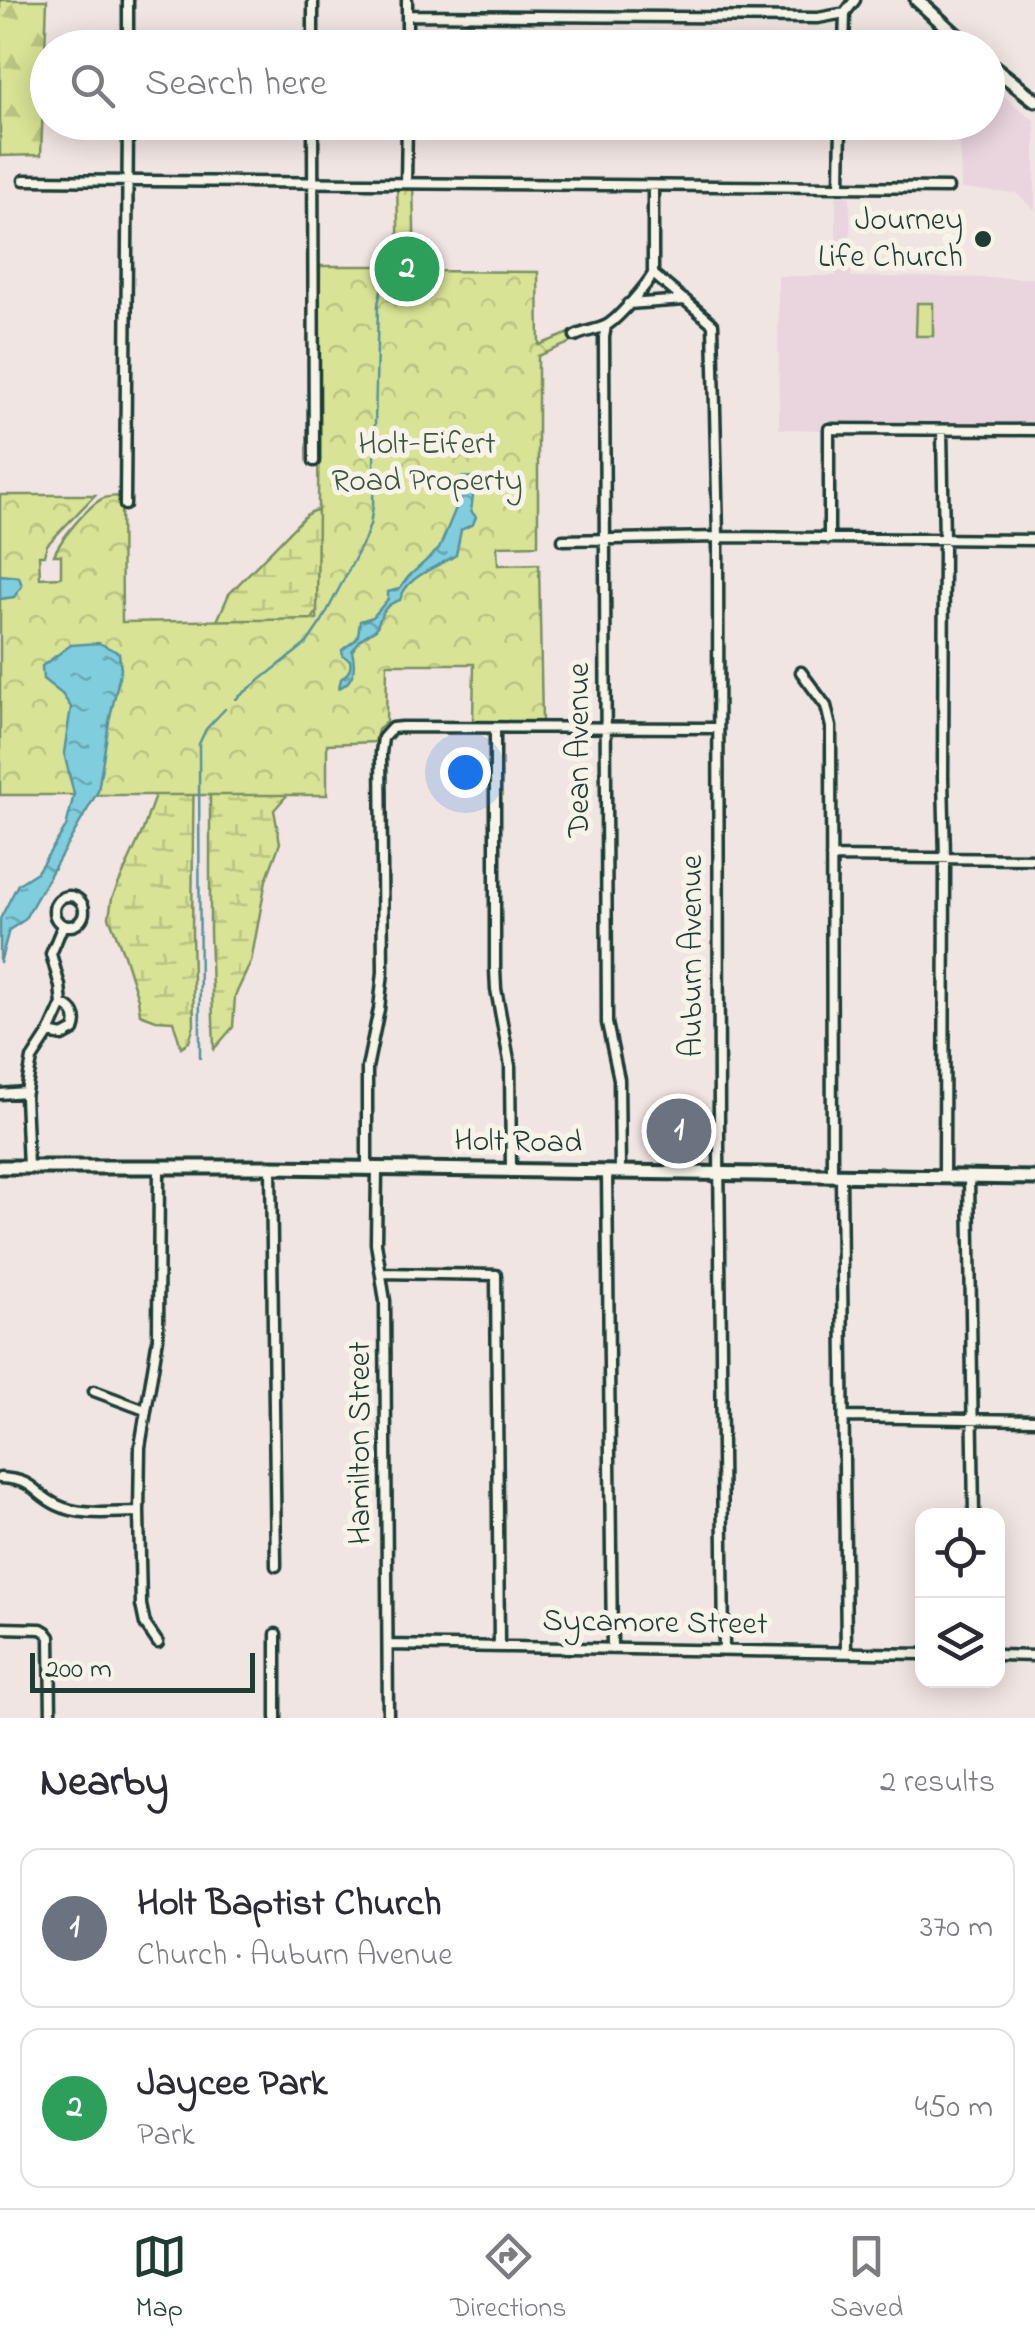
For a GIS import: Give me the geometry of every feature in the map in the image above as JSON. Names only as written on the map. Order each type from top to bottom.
[{"type":"main road","points":[[917,0],[950,30]]},
{"type":"main road","points":[[1005,76],[1035,100]]},
{"type":"main road","name":"Holt Road","points":[[0,1167],[271,1166],[1035,1178]]},
{"type":"street","points":[[128,0],[128,30]]},
{"type":"street","points":[[313,30],[314,0]]},
{"type":"street","points":[[407,0],[407,30]]},
{"type":"street","points":[[845,30],[846,13],[856,0]]},
{"type":"street","points":[[407,15],[818,18],[846,13]]},
{"type":"street","points":[[124,505],[128,140]]},
{"type":"street","points":[[313,140],[314,461]]},
{"type":"street","points":[[406,140],[406,183]]},
{"type":"street","points":[[840,187],[841,140]]},
{"type":"street","points":[[24,180],[948,188]]},
{"type":"street","points":[[574,336],[606,326],[640,294],[653,274],[654,186]]},
{"type":"street","points":[[653,274],[685,300]]},
{"type":"street","points":[[628,304],[685,300]]},
{"type":"street","name":"Auburn Avenue","points":[[685,300],[713,324],[718,537],[724,1649]]},
{"type":"street","name":"Dean Avenue","points":[[606,326],[607,1022],[619,1079],[620,1172]]},
{"type":"street","points":[[829,539],[829,429],[1035,430]]},
{"type":"street","points":[[942,430],[944,1177]]},
{"type":"street","points":[[564,540],[1035,540]]},
{"type":"street","points":[[801,672],[829,716],[846,1652]]},
{"type":"street","name":"Hamilton Street","points":[[388,1718],[386,1300],[376,1243],[367,1068],[382,972],[381,752],[383,738],[392,728],[495,729]]},
{"type":"street","points":[[511,1170],[510,1066],[495,969],[495,729],[718,728]]},
{"type":"street","points":[[830,857],[1035,859]]},
{"type":"street","points":[[68,896],[77,898],[84,906],[84,916],[78,924],[62,925],[56,918],[56,904],[68,896]]},
{"type":"street","points":[[28,1167],[25,1092],[32,1059],[62,1004],[52,954],[62,925]]},
{"type":"street","points":[[49,1034],[63,1036],[74,1030],[76,1017],[62,1004]]},
{"type":"street","points":[[0,1094],[25,1092]]},
{"type":"street","points":[[271,1166],[276,1566]]},
{"type":"street","points":[[158,1643],[146,1624],[141,1605],[138,1512],[140,1448],[158,1338],[159,1167]]},
{"type":"street","points":[[606,1172],[612,1649]]},
{"type":"street","points":[[969,1178],[974,1508]]},
{"type":"street","points":[[381,1273],[496,1275],[498,1647]]},
{"type":"street","points":[[94,1391],[145,1410]]},
{"type":"street","points":[[844,1417],[1035,1420]]},
{"type":"street","points":[[0,1478],[25,1482],[68,1509],[138,1512]]},
{"type":"street","points":[[0,1628],[46,1632],[51,1647],[51,1718]]},
{"type":"street","points":[[276,1634],[276,1718]]},
{"type":"street","name":"Sycamore Street","points":[[388,1645],[915,1654]]},
{"type":"street","points":[[1005,1656],[1035,1656]]},
{"type":"shaded area","points":[[1005,97],[1035,121],[1035,210],[1016,193],[961,189],[960,140],[1005,140]]},
{"type":"shaded area","points":[[836,196],[850,196],[851,277],[1035,278],[1035,423],[826,421],[825,430],[779,429],[778,276],[836,276]]},
{"type":"green space","points":[[0,0],[47,0],[46,30],[30,30],[30,140],[42,140],[41,155],[0,156]]},
{"type":"green space","name":"Holt-Eifert Road Property","points":[[397,183],[413,183],[415,271],[538,272],[539,345],[572,332],[577,340],[538,356],[538,545],[497,546],[498,565],[539,564],[542,723],[473,722],[474,664],[387,664],[386,722],[378,730],[375,742],[327,744],[327,795],[0,795],[0,495],[95,495],[47,545],[44,555],[39,555],[40,578],[61,577],[61,555],[54,555],[69,532],[98,502],[121,496],[122,622],[317,619],[320,266],[399,266]]},
{"type":"green space","points":[[917,303],[933,303],[933,336],[916,336]]},
{"type":"green space","points":[[329,508],[336,569],[302,635],[209,639],[229,594],[306,515]]},
{"type":"green space","points":[[194,744],[194,1025],[189,1042],[181,1047],[173,1021],[140,1014],[109,917],[112,898],[143,830],[171,749]]},
{"type":"green space","points":[[210,775],[303,777],[274,810],[280,843],[266,880],[251,962],[235,996],[233,1027],[214,1049],[210,932]]},
{"type":"water","points":[[474,477],[485,484],[473,496],[471,511],[476,517],[473,524],[461,530],[456,555],[415,579],[400,600],[387,607],[376,629],[352,651],[353,673],[339,688],[350,666],[342,650],[357,638],[360,621],[373,617],[388,599],[388,592],[399,589],[439,549],[461,496],[456,481]]},
{"type":"water","points":[[0,575],[19,577],[22,586],[14,597],[0,599]]},
{"type":"water","points":[[99,643],[119,653],[121,669],[98,791],[24,920],[9,930],[0,963],[0,919],[18,884],[37,872],[66,827],[74,794],[64,753],[71,707],[43,679],[42,666],[71,645]]},
{"type":"waterway","points":[[236,699],[307,643],[370,525],[381,290]]},
{"type":"waterway","points":[[200,1058],[199,744],[206,729],[225,709]]},
{"type":"place","name":"Journey Life Church","points":[[983,239]]},
{"type":"place","name":"Jaycee Park","points":[[407,269]]},
{"type":"place","name":"Holt Baptist Church","points":[[679,1131]]}]
